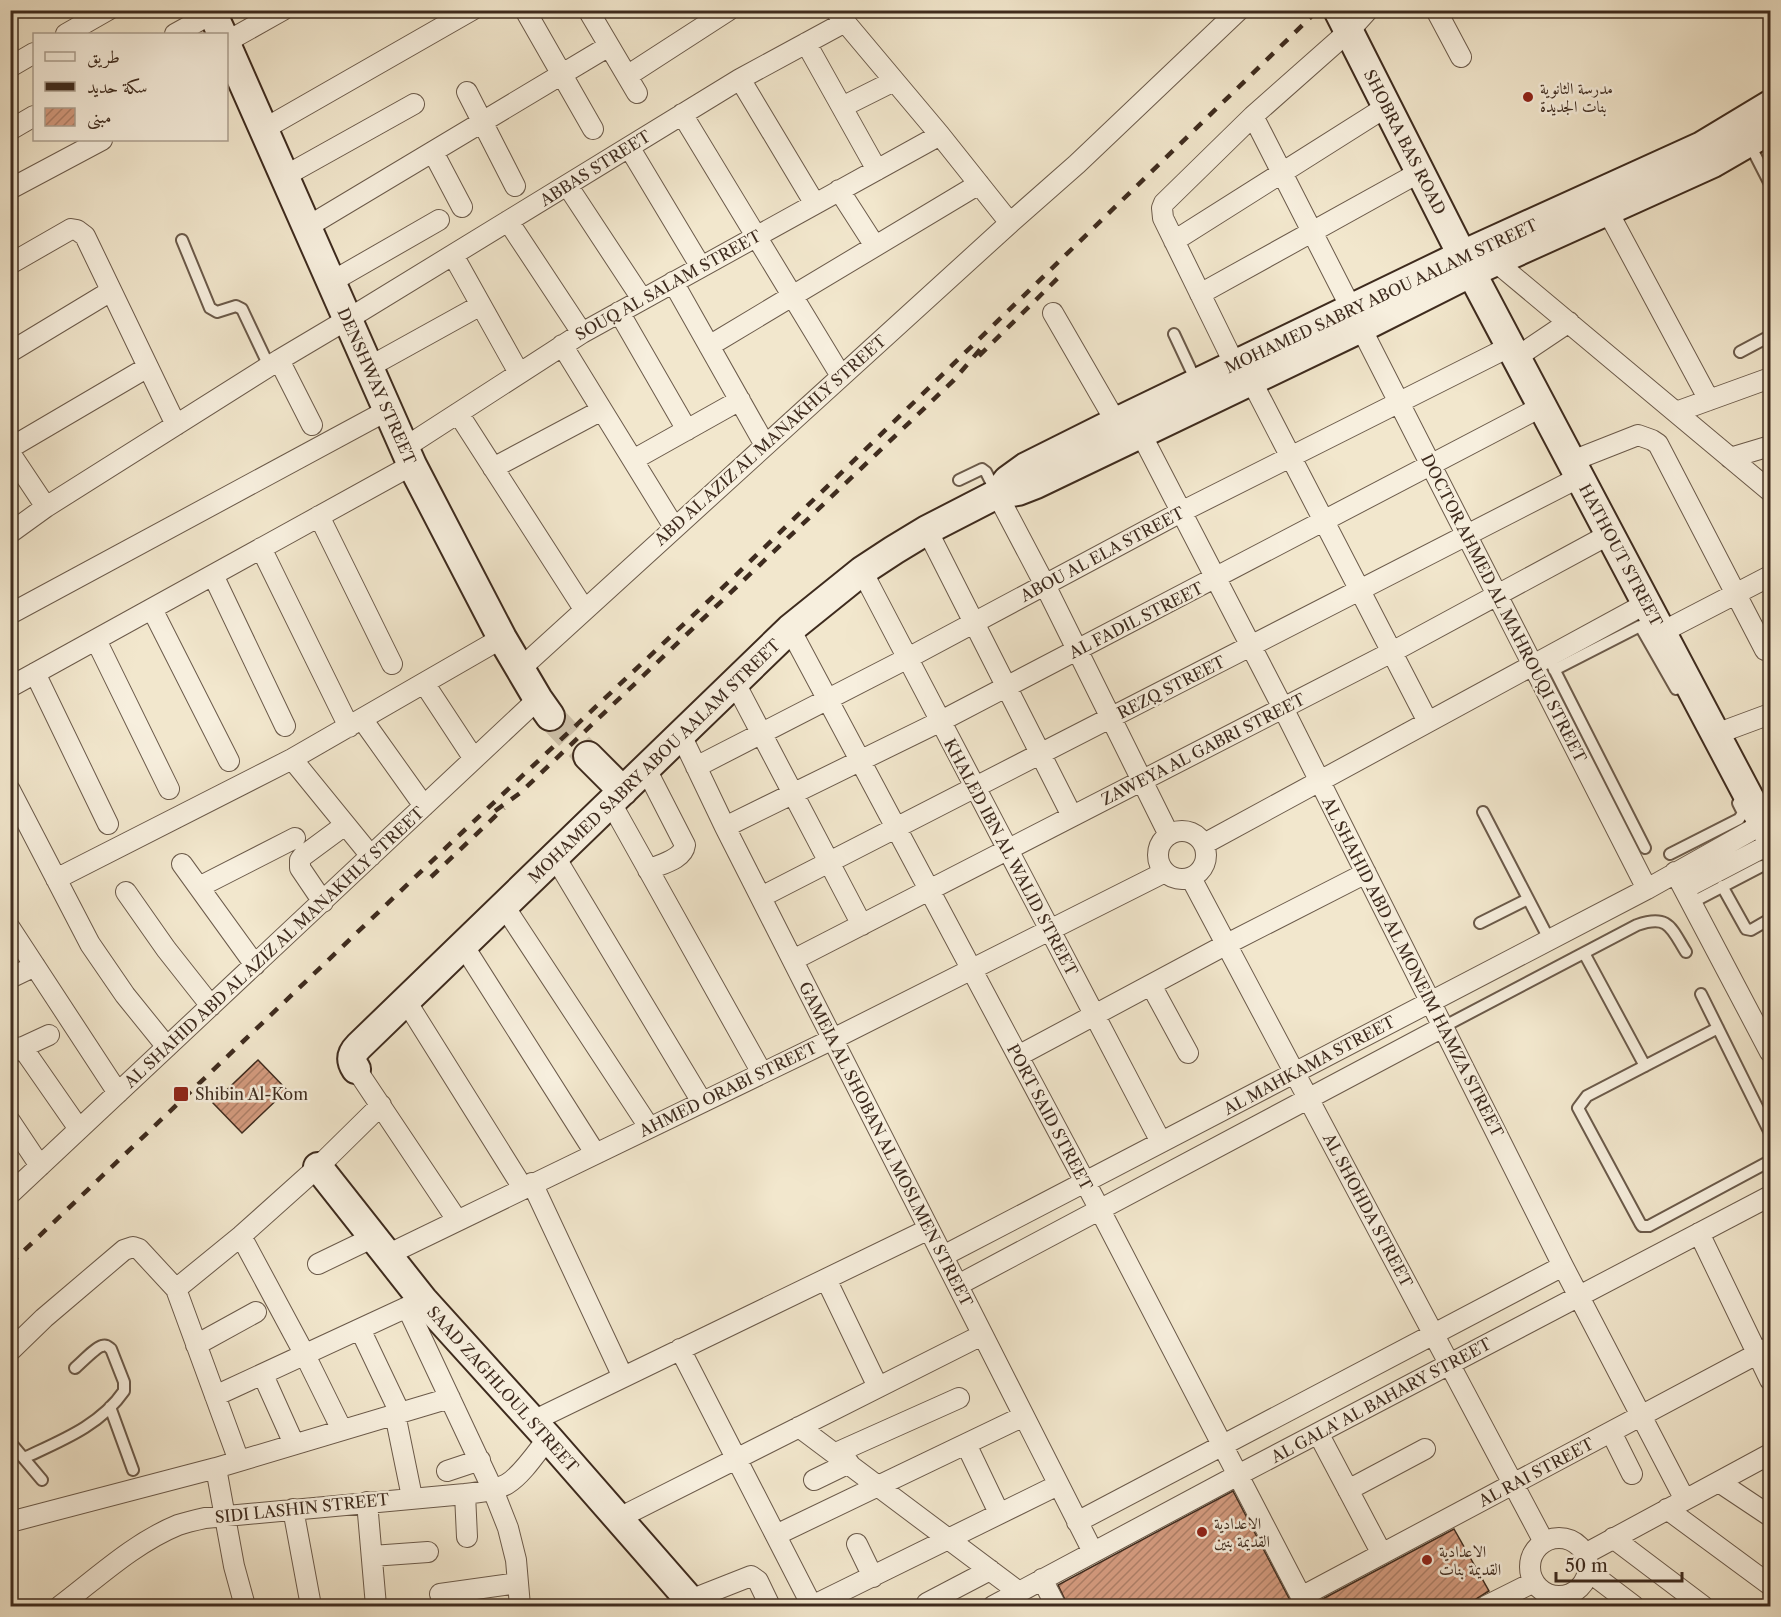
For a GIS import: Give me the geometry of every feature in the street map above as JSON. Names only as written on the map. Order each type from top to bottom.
[{"type":"street","points":[[68,33],[108,10]]},
{"type":"street","points":[[228,42],[283,10]]},
{"type":"street","points":[[264,129],[471,10]]},
{"type":"street","points":[[525,10],[593,129]]},
{"type":"street","points":[[588,10],[637,93]]},
{"type":"street","points":[[627,76],[729,10]]},
{"type":"street","name":"ABD AL AZIZ AL MANAKHLY STREET","points":[[520,669],[841,376],[1005,217],[1077,164],[1239,10]]},
{"type":"street","points":[[1436,10],[1461,57]]},
{"type":"street","points":[[840,16],[1005,217]]},
{"type":"street","name":"ABBAS STREET","points":[[10,533],[46,507],[274,363],[740,79],[806,43],[840,16]]},
{"type":"street","points":[[1352,17],[1167,199],[1162,208],[1163,218],[1200,294],[1290,456],[1428,722]]},
{"type":"street","name":"SHOBRA BAS ROAD","points":[[1352,17],[1386,107],[1420,172],[1477,263]]},
{"type":"street","points":[[178,33],[215,19]]},
{"type":"street","points":[[806,43],[877,170]]},
{"type":"street","points":[[307,227],[609,46]]},
{"type":"street","name":"DENSHWAY STREET","points":[[228,53],[232,73],[264,129],[408,456],[502,638],[544,708]]},
{"type":"street","points":[[10,67],[33,54]]},
{"type":"street","points":[[740,79],[815,204]]},
{"type":"street","points":[[842,107],[894,81]]},
{"type":"street","points":[[468,92],[514,186]]},
{"type":"street","points":[[285,176],[414,104]]},
{"type":"street","name":"MOHAMED SABRY ABOU AALAM STREET","points":[[1477,263],[1608,212],[1713,164],[1753,132],[1770,105]]},
{"type":"street","points":[[1174,241],[1386,107]]},
{"type":"street","points":[[682,114],[841,376]]},
{"type":"street","name":"DOCTOR AHMED AL MAHROUQI STREET","points":[[1253,116],[1497,595],[1545,664],[1647,889]]},
{"type":"street","points":[[10,130],[33,117]]},
{"type":"street","name":"MOHAMED SABRY ABOU AALAM STREET","points":[[997,494],[1008,480],[1026,467],[1116,422],[1202,393],[1356,318],[1477,263],[1702,146],[1753,132]]},
{"type":"street","name":"SOUQ AL SALAM STREET","points":[[10,687],[319,516],[408,456],[458,413],[582,333],[940,135]]},
{"type":"street","points":[[10,189],[100,141]]},
{"type":"street","points":[[629,147],[701,267]]},
{"type":"street","points":[[433,152],[462,207]]},
{"type":"street","points":[[1200,294],[1420,172]]},
{"type":"street","points":[[709,346],[980,184]]},
{"type":"street","points":[[567,185],[642,298]]},
{"type":"street","points":[[839,190],[875,246]]},
{"type":"street","points":[[1608,212],[1708,400]]},
{"type":"street","points":[[331,282],[439,220]]},
{"type":"street","points":[[508,221],[582,333]]},
{"type":"street","points":[[10,264],[70,229],[77,230],[84,236],[176,425]]},
{"type":"street","points":[[453,255],[519,373]]},
{"type":"street","points":[[1477,263],[1569,322],[1770,491]]},
{"type":"street","name":"HATHOUT STREET","points":[[1477,263],[1514,351],[1610,534],[1652,620],[1769,831]]},
{"type":"street","points":[[673,282],[765,445]]},
{"type":"street","points":[[10,352],[111,291]]},
{"type":"street","points":[[369,367],[481,305]]},
{"type":"street","points":[[619,312],[687,430]]},
{"type":"street","points":[[1053,313],[1116,422]]},
{"type":"street","name":"ABOU AL ELA STREET","points":[[696,767],[1290,456],[1399,402],[1514,351],[1569,322]]},
{"type":"street","points":[[562,345],[674,527]]},
{"type":"street","points":[[274,363],[312,424]]},
{"type":"street","points":[[10,448],[148,368]]},
{"type":"street","points":[[1676,412],[1770,378]]},
{"type":"street","name":"MOHAMED SABRY ABOU AALAM STREET","points":[[356,1069],[352,1063],[354,1051],[790,629],[862,571],[927,530],[997,494],[1018,491],[1036,484],[1141,434],[1202,393]]},
{"type":"street","points":[[633,460],[740,400]]},
{"type":"street","name":"AL FADIL STREET","points":[[725,827],[941,721],[1543,406]]},
{"type":"street","points":[[10,615],[388,410]]},
{"type":"street","points":[[493,468],[602,410]]},
{"type":"street","points":[[458,413],[584,609]]},
{"type":"street","name":"AL SHAHID ABD AL MONEIM HAMZA STREET","points":[[1141,434],[1283,708],[1563,1266],[1685,1500]]},
{"type":"street","name":"REZQ STREET","points":[[761,897],[1467,535],[1632,436],[1638,435],[1652,440],[1662,451],[1736,594]]},
{"type":"street","points":[[1730,458],[1770,447]]},
{"type":"street","points":[[10,453],[46,507]]},
{"type":"street","points":[[997,494],[1045,585],[1169,835]]},
{"type":"street","points":[[319,516],[392,664]]},
{"type":"street","points":[[927,530],[1072,816]]},
{"type":"street","name":"ZAWEYA AL GABRI STREET","points":[[793,960],[1392,652],[1610,534]]},
{"type":"street","points":[[261,549],[356,723],[424,807]]},
{"type":"street","name":"KHALED IBN AL WALID STREET","points":[[862,571],[1161,1142]]},
{"type":"street","points":[[213,576],[285,726]]},
{"type":"street","points":[[1204,844],[1428,722],[1545,664],[1652,620],[1736,594],[1770,576]]},
{"type":"street","points":[[1736,594],[1765,650]]},
{"type":"street","points":[[152,609],[229,760]]},
{"type":"street","name":"PORT SAID STREET","points":[[790,629],[1100,1210],[1304,1602]]},
{"type":"street","points":[[56,879],[292,759],[502,638]]},
{"type":"street","points":[[96,640],[169,789]]},
{"type":"street","points":[[35,673],[108,824]]},
{"type":"street","points":[[735,682],[862,925]]},
{"type":"street","points":[[424,683],[474,759]]},
{"type":"street","name":"AL SHAHID ABD AL AZIZ AL MANAKHLY STREET","points":[[10,1194],[474,759],[544,708]]},
{"type":"street","points":[[1716,734],[1770,714]]},
{"type":"street","name":"GAMEIA AL SHOBAN AL MOSLMEN STREET","points":[[681,735],[725,827],[1093,1552]]},
{"type":"street","points":[[588,756],[617,797],[648,870],[762,1073]]},
{"type":"street","points":[[292,759],[371,856]]},
{"type":"street","points":[[646,769],[685,848],[679,856],[648,870]]},
{"type":"street","points":[[10,790],[90,944],[108,972],[167,1047]]},
{"type":"street","points":[[323,902],[300,868],[300,860],[345,825]]},
{"type":"street","points":[[1184,831],[1199,837],[1204,844],[1206,860],[1204,867],[1191,878],[1177,879],[1165,872],[1158,860],[1163,840],[1176,832],[1184,831]]},
{"type":"street","name":"AL MAHKAMA STREET","points":[[943,1256],[1549,939],[1647,889],[1680,879],[1769,831]]},
{"type":"street","points":[[199,888],[295,838]]},
{"type":"street","points":[[555,857],[702,1102]]},
{"type":"street","points":[[182,864],[255,965]]},
{"type":"street","name":"AHMED ORABI STREET","points":[[318,1264],[456,1220],[833,1039],[1165,872]]},
{"type":"street","points":[[1018,1056],[1227,944],[1366,873]]},
{"type":"street","name":"AL SHOHDA STREET","points":[[1191,878],[1544,1542]]},
{"type":"street","points":[[1680,879],[1770,1052]]},
{"type":"street","points":[[126,892],[166,949],[211,1006]]},
{"type":"street","points":[[504,906],[650,1127]]},
{"type":"street","points":[[10,928],[118,1093]]},
{"type":"street","points":[[464,945],[595,1154]]},
{"type":"street","points":[[10,978],[35,966]]},
{"type":"street","points":[[1151,985],[1188,1053]]},
{"type":"street","points":[[406,1001],[528,1186],[623,1377]]},
{"type":"street","points":[[958,1285],[1443,1027]]},
{"type":"street","points":[[49,1035],[16,1050],[79,1129]]},
{"type":"street","points":[[356,1069],[456,1220]]},
{"type":"street","points":[[176,1289],[242,1236],[318,1167],[381,1105]]},
{"type":"street","points":[[10,1121],[40,1166]]},
{"type":"street","name":"SAAD ZAGHLOUL STREET","points":[[318,1167],[380,1246],[415,1303],[541,1430],[692,1603]]},
{"type":"street","name":"AL GALA' AL BAHARY STREET","points":[[993,1606],[1770,1196]]},
{"type":"street","points":[[541,1430],[623,1377],[929,1229]]},
{"type":"street","points":[[1699,1233],[1764,1351],[1770,1380]]},
{"type":"street","points":[[242,1236],[342,1430]]},
{"type":"street","points":[[10,1351],[44,1318],[124,1250],[129,1247],[139,1249],[176,1289],[240,1461]]},
{"type":"street","name":"AL GALA' AL BAHARY STREET","points":[[1077,1522],[1563,1266]]},
{"type":"street","points":[[826,1279],[878,1387]]},
{"type":"street","points":[[216,1396],[415,1303],[450,1398],[480,1460],[508,1528],[516,1560],[520,1606]]},
{"type":"street","points":[[196,1345],[256,1312]]},
{"type":"street","points":[[360,1329],[397,1414],[412,1497]]},
{"type":"street","points":[[619,1518],[982,1335]]},
{"type":"street","points":[[680,1349],[776,1535],[806,1605],[839,1601],[873,1577],[1058,1485]]},
{"type":"street","name":"AL RAI STREET","points":[[1304,1602],[1382,1554],[1764,1351]]},
{"type":"street","points":[[263,1375],[294,1444]]},
{"type":"street","points":[[10,1522],[216,1468],[450,1398]]},
{"type":"street","points":[[814,1480],[842,1458],[958,1398]]},
{"type":"street","points":[[776,1535],[1024,1416]]},
{"type":"street","points":[[800,1427],[1019,1592]]},
{"type":"street","name":"SIDI LASHIN STREET","points":[[60,1606],[84,1600],[116,1563],[156,1536],[180,1525],[205,1518],[493,1490],[506,1485],[515,1478],[541,1430]]},
{"type":"street","points":[[1611,1432],[1632,1474]]},
{"type":"street","points":[[1318,1433],[1382,1554]]},
{"type":"street","points":[[966,1444],[999,1513]]},
{"type":"street","points":[[1348,1490],[1425,1449]]},
{"type":"street","points":[[1634,1606],[1586,1562],[1579,1546],[1571,1541],[1553,1538],[1536,1549],[1531,1559],[1530,1571],[1534,1581],[1547,1593],[1564,1600],[1585,1580],[1586,1562],[1613,1538],[1770,1454]]},
{"type":"street","points":[[447,1471],[480,1460]]},
{"type":"street","points":[[216,1468],[234,1566],[245,1606]]},
{"type":"street","points":[[1719,1482],[1770,1516]]},
{"type":"street","points":[[465,1494],[467,1537]]},
{"type":"street","points":[[367,1502],[376,1606]]},
{"type":"street","points":[[293,1509],[311,1606]]},
{"type":"street","points":[[1667,1509],[1770,1585]]},
{"type":"street","points":[[1613,1538],[1703,1606]]},
{"type":"street","points":[[857,1544],[873,1577]]},
{"type":"street","points":[[372,1556],[428,1552]]},
{"type":"street","points":[[927,1603],[990,1570]]},
{"type":"street","points":[[692,1603],[751,1576],[758,1581],[770,1606]]},
{"type":"street","points":[[1042,1580],[1056,1606]]},
{"type":"street","points":[[1486,1606],[1534,1581]]},
{"type":"street","points":[[440,1594],[475,1598],[518,1583]]},
{"type":"lane","points":[[1753,132],[1770,184]]},
{"type":"lane","points":[[182,240],[210,308],[217,312],[236,306],[242,309],[274,363]]},
{"type":"lane","points":[[1174,334],[1202,393]]},
{"type":"lane","points":[[1740,352],[1770,336]]},
{"type":"lane","points":[[959,480],[982,469],[986,472],[997,494]]},
{"type":"lane","points":[[1652,620],[1681,699]]},
{"type":"lane","points":[[1545,664],[1645,848]]},
{"type":"lane","points":[[1680,879],[1742,816],[1743,813],[1732,792]]},
{"type":"lane","points":[[1483,812],[1549,939]]},
{"type":"lane","points":[[1680,879],[1722,886],[1762,866]]},
{"type":"lane","points":[[1722,886],[1746,929],[1751,930],[1770,919]]},
{"type":"lane","points":[[1480,923],[1528,898]]},
{"type":"lane","points":[[1443,1027],[1637,925],[1659,921],[1670,926],[1686,952]]},
{"type":"lane","points":[[1584,953],[1645,1066]]},
{"type":"lane","points":[[1701,994],[1770,1133]]},
{"type":"lane","points":[[1718,1028],[1587,1096],[1578,1108],[1642,1226],[1649,1226],[1770,1161]]},
{"type":"lane","points":[[24,1458],[79,1432],[96,1420],[121,1395],[125,1386],[111,1349],[107,1346],[102,1346],[75,1368]]},
{"type":"lane","points":[[110,1407],[133,1470]]},
{"type":"lane","points":[[10,1442],[42,1480]]},
{"type":"building","points":[[258,1060],[287,1090],[242,1133],[213,1103]]},
{"type":"building","name":"الاعدادية القديمة بنين","points":[[1233,1491],[1293,1606],[1068,1606],[1058,1585]]},
{"type":"building","name":"الاعدادية القديمة بنات","points":[[1454,1529],[1489,1591],[1476,1599],[1474,1606],[1318,1606],[1317,1602]]},
{"type":"tunnel","points":[[550,716],[588,756]]},
{"type":"railway","points":[[10,1264],[454,840],[736,575],[1318,10]]},
{"type":"railway","points":[[979,356],[1060,276]]},
{"type":"railway","points":[[495,811],[520,793],[954,380],[983,346]]},
{"type":"railway","points":[[431,877],[504,808]]},
{"type":"place","name":"مدرسة الثانوية بنات الجديدة","points":[[1528,97]]},
{"type":"place","name":"Shibin Al-Kom","points":[[181,1094]]},
{"type":"place","name":"الاعدادية القديمة بنين","points":[[1202,1532]]},
{"type":"place","name":"الاعدادية القديمة بنات","points":[[1427,1560]]}]
